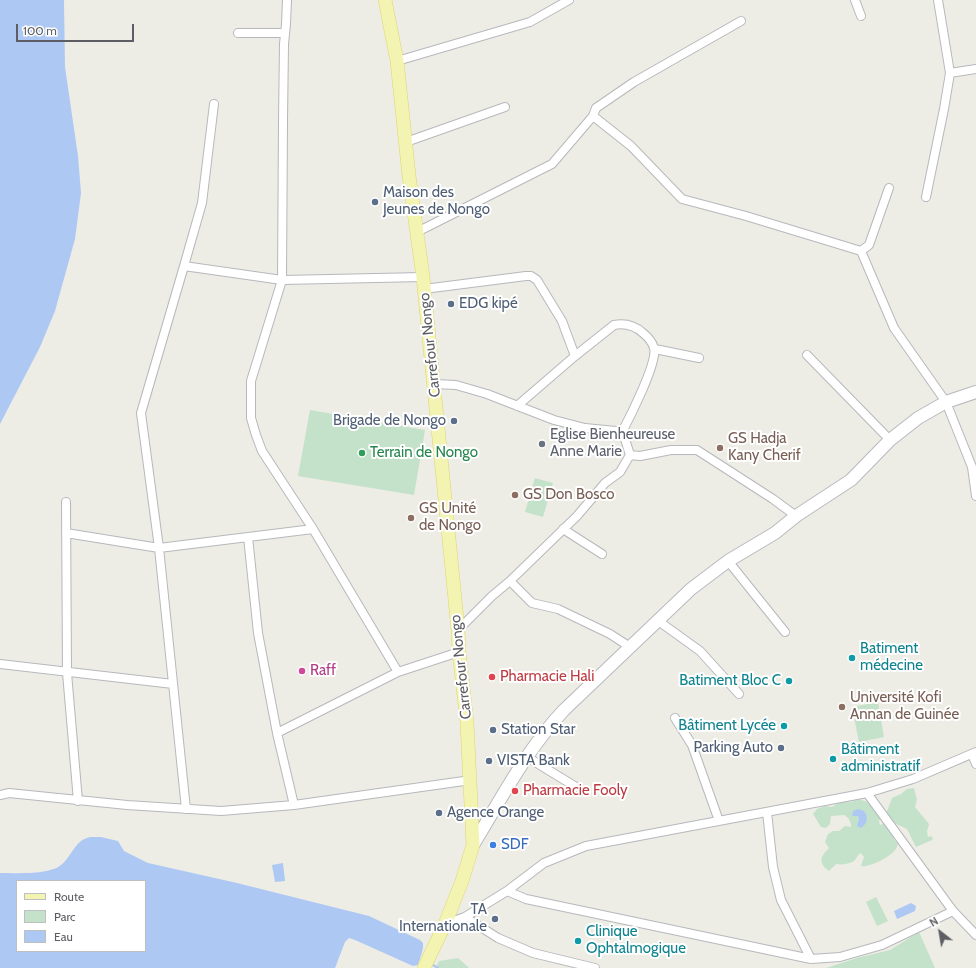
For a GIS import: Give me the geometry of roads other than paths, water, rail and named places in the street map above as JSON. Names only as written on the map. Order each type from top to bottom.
[{"type":"main road","name":"Carrefour Nongo","points":[[385,0],[397,61],[424,283],[467,723],[471,780],[473,845],[462,881],[445,924],[424,968]]},
{"type":"street","points":[[287,0],[282,120],[282,280],[251,381],[251,418],[262,452],[313,529],[398,672]]},
{"type":"street","points":[[397,61],[530,22],[569,0]]},
{"type":"street","points":[[854,0],[861,16]]},
{"type":"street","points":[[926,197],[950,73],[938,0]]},
{"type":"street","points":[[417,232],[552,164],[593,116],[596,108],[634,82],[741,21]]},
{"type":"street","points":[[238,33],[285,33]]},
{"type":"street","points":[[950,73],[976,69]]},
{"type":"street","points":[[186,809],[159,548],[141,413],[202,203],[214,104]]},
{"type":"street","points":[[406,142],[505,107]]},
{"type":"street","points":[[593,116],[631,146],[682,199],[746,216],[861,251],[894,328],[946,402],[972,467],[976,496]]},
{"type":"street","points":[[861,251],[869,245],[888,188]]},
{"type":"street","points":[[184,266],[282,280],[424,283],[526,276],[537,280],[562,321],[575,356]]},
{"type":"street","points":[[517,406],[575,356],[614,325],[630,325],[638,329],[651,341],[655,349],[648,376],[621,434]]},
{"type":"street","points":[[655,349],[699,358]]},
{"type":"street","points":[[806,355],[890,440]]},
{"type":"street","points":[[434,384],[456,385],[487,394],[554,420],[585,428],[616,431],[621,434],[627,443],[630,455],[620,472],[605,483],[577,516],[458,630]]},
{"type":"street","points":[[473,845],[527,757],[554,721],[657,620],[691,589],[728,561],[775,532],[850,480],[890,440],[918,418],[946,402],[976,392]]},
{"type":"street","points":[[630,455],[640,456],[671,450],[697,450],[773,499],[796,516]]},
{"type":"street","points":[[66,502],[67,673],[78,801]]},
{"type":"street","points":[[66,533],[159,548],[313,529]]},
{"type":"street","points":[[563,530],[602,554]]},
{"type":"street","points":[[248,537],[258,633],[277,733],[294,805]]},
{"type":"street","points":[[728,561],[785,632]]},
{"type":"street","points":[[510,581],[532,603],[558,609],[610,634],[630,647]]},
{"type":"street","points":[[657,620],[700,651],[738,694]]},
{"type":"street","points":[[277,733],[398,672],[459,652]]},
{"type":"street","points":[[0,664],[67,673],[173,684]]},
{"type":"street","points":[[675,718],[692,745],[719,821]]},
{"type":"street","points":[[445,924],[465,917],[506,891],[544,863],[586,846],[867,793],[913,779],[974,753],[976,764]]},
{"type":"street","points":[[527,757],[576,787]]},
{"type":"street","points":[[0,795],[9,793],[78,801],[221,811],[294,805],[471,780]]},
{"type":"street","points":[[867,793],[953,911],[976,935]]},
{"type":"street","points":[[767,812],[773,867],[781,900],[811,959]]},
{"type":"street","points":[[506,891],[526,898],[811,959],[840,957],[882,945],[953,911]]},
{"type":"street","points":[[465,917],[498,938],[533,952],[595,968]]},
{"type":"water","points":[[0,0],[64,0],[65,67],[78,156],[81,193],[75,239],[55,311],[40,347],[0,424]]},
{"type":"water","points":[[858,809],[864,811],[867,818],[866,822],[861,828],[857,826],[859,819],[858,816],[852,816],[853,811]]},
{"type":"water","points":[[90,837],[101,837],[118,841],[124,851],[148,863],[237,883],[369,916],[420,940],[423,943],[418,965],[413,966],[349,938],[345,942],[335,968],[0,968],[0,873],[32,873],[56,868],[64,862],[83,840]]},
{"type":"water","points":[[283,863],[285,881],[275,882],[272,865]]},
{"type":"water","points":[[911,903],[916,906],[915,911],[897,919],[894,911]]},
{"type":"waterway","points":[[430,963],[438,968]]},
{"type":"place","name":"Maison des Jeunes de Nongo","points":[[375,202]]},
{"type":"place","name":"EDG kipé","points":[[451,304]]},
{"type":"place","name":"Brigade de Nongo","points":[[454,421]]},
{"type":"place","name":"Eglise Bienheureuse Anne Marie","points":[[542,444]]},
{"type":"place","name":"GS Hadja Kany Cherif","points":[[720,448]]},
{"type":"place","name":"Terrain de Nongo","points":[[362,453]]},
{"type":"place","name":"GS Don Bosco","points":[[515,495]]},
{"type":"place","name":"GS Unité de Nongo","points":[[411,518]]},
{"type":"place","name":"Batiment médecine","points":[[852,658]]},
{"type":"place","name":"Raff","points":[[302,671]]},
{"type":"place","name":"Pharmacie Hali","points":[[492,677]]},
{"type":"place","name":"Batiment Bloc C","points":[[789,681]]},
{"type":"place","name":"Université Kofi Annan de Guinée","points":[[842,707]]},
{"type":"place","name":"Bâtiment Lycée","points":[[784,726]]},
{"type":"place","name":"Station Star","points":[[493,730]]},
{"type":"place","name":"Parking Auto","points":[[781,748]]},
{"type":"place","name":"Bâtiment administratif","points":[[833,759]]},
{"type":"place","name":"VISTA Bank","points":[[489,761]]},
{"type":"place","name":"Pharmacie Fooly","points":[[515,791]]},
{"type":"place","name":"Agence Orange","points":[[439,813]]},
{"type":"place","name":"SDF","points":[[493,845]]},
{"type":"place","name":"TA Internationale","points":[[495,919]]},
{"type":"place","name":"Clinique Ophtalmogique","points":[[578,941]]}]
